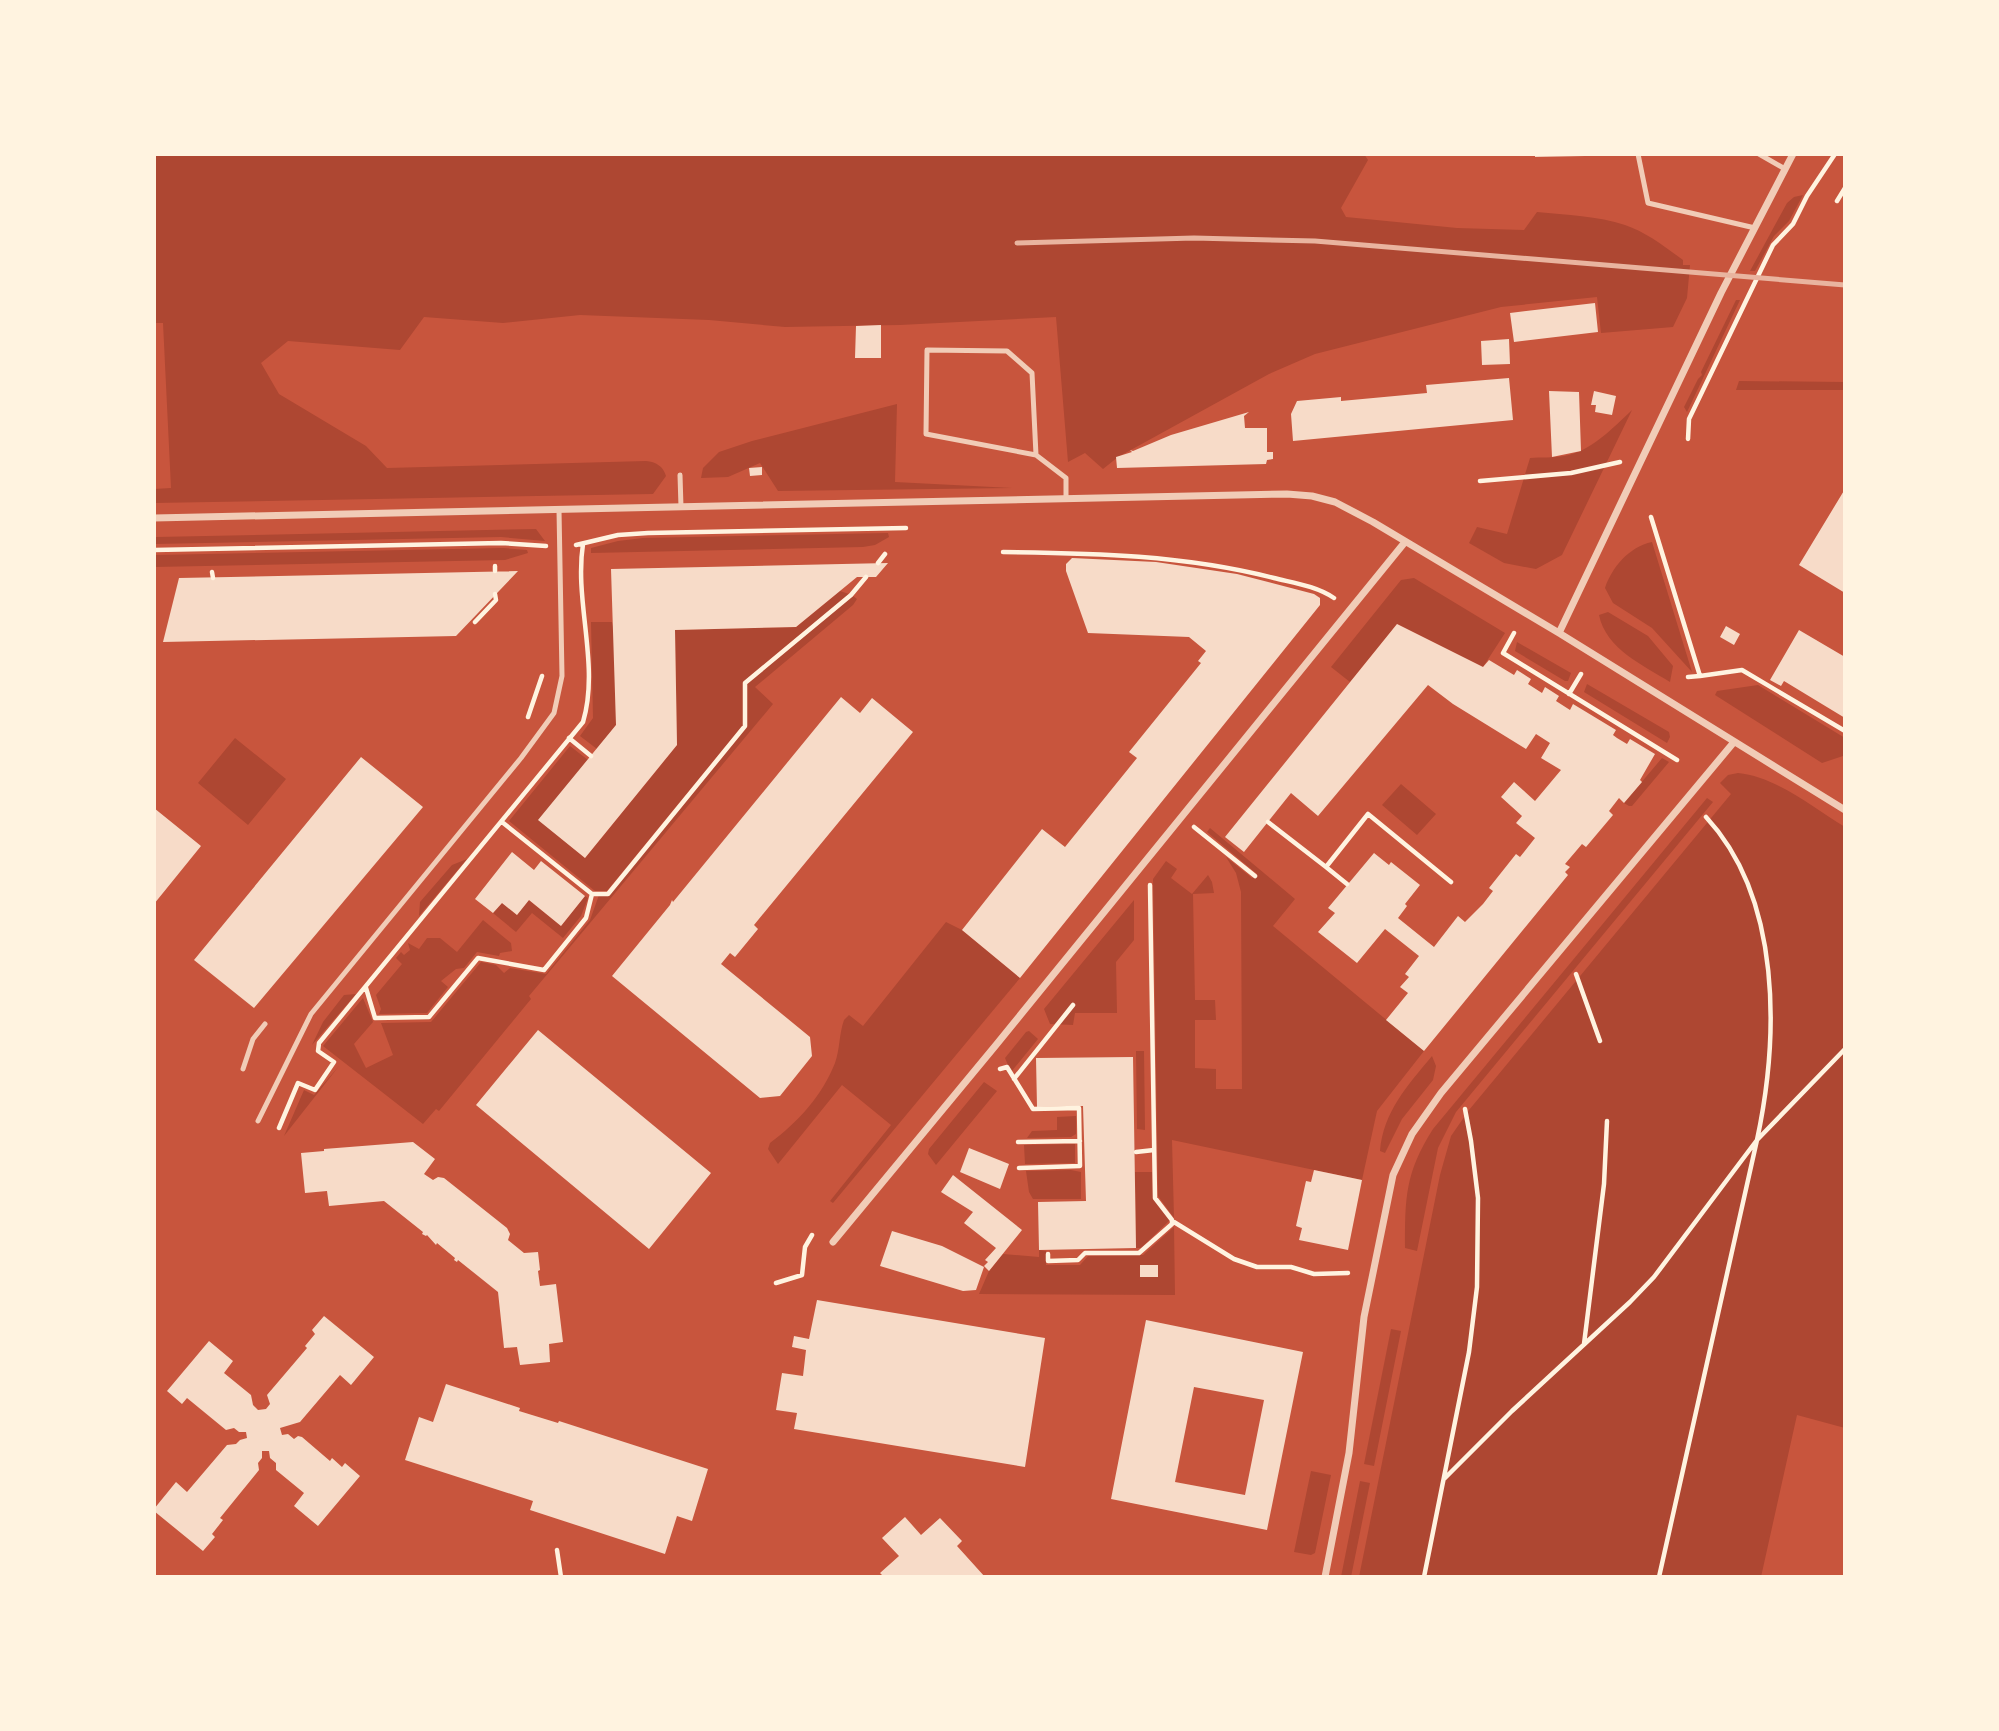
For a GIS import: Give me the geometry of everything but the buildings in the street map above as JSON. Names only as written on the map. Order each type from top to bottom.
[{"type":"street","points":[[1559,633],[1793,154]]},
{"type":"street","points":[[154,518],[1287,494],[1312,496],[1335,502],[1405,542],[1559,633],[1845,810]]},
{"type":"street","points":[[833,1242],[1405,542]]},
{"type":"street","points":[[1325,1577],[1349,1453],[1364,1317],[1389,1193],[1402,1153],[1441,1093],[1734,741]]},
{"type":"lane","points":[[1638,154],[1648,204],[1755,228]]},
{"type":"lane","points":[[1759,154],[1785,169]]},
{"type":"lane","points":[[1036,454],[1031,373],[1007,351],[927,350],[926,434],[1036,454],[1066,478],[1066,499]]},
{"type":"lane","points":[[680,475],[681,507]]},
{"type":"lane","points":[[258,1121],[311,1014],[521,758],[554,713],[562,676],[559,510]]},
{"type":"lane","points":[[243,1069],[253,1039],[265,1024]]},
{"type":"path","points":[[1688,439],[1689,419],[1773,244],[1793,224],[1807,196],[1835,154]]},
{"type":"path","points":[[1837,201],[1845,188]]},
{"type":"path","points":[[1480,481],[1571,472],[1620,462]]},
{"type":"path","points":[[1651,517],[1700,676]]},
{"type":"path","points":[[154,550],[500,543],[560,546],[588,544],[618,535],[648,533],[906,528]]},
{"type":"path","points":[[542,546],[542,554]]},
{"type":"path","points":[[1003,552],[1103,553],[1194,561],[1257,573],[1317,589],[1334,598]]},
{"type":"path","points":[[877,563],[885,554]]},
{"type":"path","points":[[279,1128],[299,1083],[315,1090],[334,1062],[318,1051],[319,1043],[502,822],[592,894],[608,894],[746,726],[745,683],[851,595],[866,577]]},
{"type":"path","points":[[475,622],[496,600],[495,594]]},
{"type":"path","points":[[1514,633],[1503,653],[1677,760]]},
{"type":"path","points":[[1688,677],[1742,670],[1845,731]]},
{"type":"path","points":[[1569,694],[1581,674]]},
{"type":"path","points":[[527,719],[542,675]]},
{"type":"path","points":[[569,738],[591,756]]},
{"type":"path","points":[[1326,867],[1367,814],[1451,881]]},
{"type":"path","points":[[1659,1577],[1757,1140],[1768,1083],[1771,1049],[1768,970],[1755,911],[1740,866],[1730,847],[1706,817]]},
{"type":"path","points":[[1268,822],[1348,884]]},
{"type":"path","points":[[1194,826],[1255,876]]},
{"type":"path","points":[[1048,1254],[1048,1261],[1058,1261],[1078,1260],[1085,1253],[1139,1253],[1172,1224],[1172,1220],[1155,1198],[1150,878]]},
{"type":"path","points":[[366,988],[375,1018],[429,1017],[478,958],[544,970],[586,918],[592,894]]},
{"type":"path","points":[[1576,974],[1600,1041]]},
{"type":"path","points":[[1014,1079],[1073,1005]]},
{"type":"path","points":[[1444,1479],[1654,1277],[1757,1140],[1845,1049]]},
{"type":"path","points":[[990,1073],[1007,1067],[1033,1109],[1079,1108],[1080,1166],[1019,1168]]},
{"type":"path","points":[[1424,1577],[1469,1352],[1477,1287],[1477,1188],[1465,1109]]},
{"type":"path","points":[[1584,1345],[1600,1224],[1608,1121]]},
{"type":"path","points":[[1018,1142],[1080,1141]]},
{"type":"path","points":[[1136,1152],[1154,1150]]},
{"type":"path","points":[[1174,1222],[1234,1259],[1257,1267],[1291,1267],[1314,1273],[1348,1273]]},
{"type":"path","points":[[775,1283],[802,1275],[805,1247],[812,1235]]},
{"type":"path","points":[[557,1550],[561,1577]]},
{"type":"shaded area","points":[[154,154],[1364,154],[1368,160],[1341,208],[1346,217],[1457,228],[1524,230],[1537,212],[1593,218],[1615,222],[1640,232],[1683,260],[1683,265],[1690,265],[1687,298],[1673,327],[1601,333],[1597,297],[1501,307],[1315,354],[1269,374],[1118,457],[1103,469],[1085,453],[1068,462],[1056,317],[900,325],[785,327],[709,320],[580,315],[503,323],[424,317],[400,350],[288,341],[261,363],[279,394],[366,446],[387,468],[646,461],[659,465],[666,476],[653,494],[154,503],[154,489],[171,488],[163,323],[154,323]]},
{"type":"shaded area","points":[[1803,195],[1789,221],[1774,236],[1755,271],[1750,271],[1787,203],[1794,197]]},
{"type":"shaded area","points":[[1736,300],[1740,300],[1687,412],[1684,407],[1702,375],[1701,372]]},
{"type":"shaded area","points":[[1739,381],[1845,382],[1845,390],[1736,390]]},
{"type":"shaded area","points":[[897,404],[895,482],[1012,488],[778,491],[760,463],[728,477],[701,478],[703,468],[719,452]]},
{"type":"shaded area","points":[[1632,410],[1562,555],[1536,569],[1504,563],[1469,543],[1477,527],[1507,534],[1530,458],[1564,456],[1583,450]]},
{"type":"shaded area","points":[[536,529],[545,541],[501,537],[154,544],[156,537]]},
{"type":"shaded area","points":[[888,533],[889,537],[875,545],[863,547],[591,553],[591,548],[643,538]]},
{"type":"shaded area","points":[[1652,542],[1692,672],[1652,628],[1613,603],[1605,588],[1622,559],[1636,548]]},
{"type":"shaded area","points":[[503,548],[527,550],[528,553],[505,560],[154,567],[154,555]]},
{"type":"shaded area","points":[[1414,578],[1505,633],[1483,667],[1397,624],[1350,682],[1331,667],[1401,580]]},
{"type":"shaded area","points":[[840,591],[849,594],[743,682],[743,725],[607,891],[595,891],[509,821],[570,746],[588,760],[539,820],[585,858],[677,745],[675,630],[796,627]]},
{"type":"shaded area","points":[[853,596],[857,599],[853,605],[755,687],[773,704],[529,996],[531,999],[439,1111],[436,1109],[423,1124],[323,1046],[363,998],[373,1022],[354,1044],[366,1068],[393,1055],[381,1023],[431,1022],[481,962],[496,965],[504,973],[510,968],[546,974],[590,920],[599,895],[609,896],[747,727],[747,684]]},
{"type":"shaded area","points":[[1608,612],[1648,636],[1673,666],[1670,682],[1617,647],[1603,627],[1599,615]]},
{"type":"shaded area","points":[[591,622],[612,622],[614,631],[616,725],[597,749],[580,736],[593,718]]},
{"type":"shaded area","points":[[1517,642],[1571,673],[1568,681],[1515,651]]},
{"type":"shaded area","points":[[1587,684],[1669,732],[1667,743],[1584,692]]},
{"type":"shaded area","points":[[1758,685],[1845,738],[1843,756],[1822,763],[1715,695],[1717,691]]},
{"type":"shaded area","points":[[235,738],[286,779],[248,825],[198,783]]},
{"type":"shaded area","points":[[1662,758],[1669,762],[1632,806],[1624,803]]},
{"type":"shaded area","points":[[1738,773],[1767,780],[1845,827],[1845,1428],[1797,1415],[1761,1577],[1359,1577],[1440,1175],[1451,1136],[1469,1110],[1731,794],[1720,783],[1728,775]]},
{"type":"shaded area","points":[[1401,784],[1436,814],[1417,835],[1382,805]]},
{"type":"shaded area","points":[[1707,798],[1713,802],[1456,1112],[1438,1148],[1417,1251],[1405,1248],[1408,1186],[1417,1159],[1433,1129]]},
{"type":"shaded area","points":[[1210,828],[1295,899],[1273,926],[1424,1051],[1377,1111],[1362,1180],[1172,1140],[1174,1218],[1158,1196],[1153,879],[1166,861],[1177,869],[1171,878],[1192,894],[1208,875],[1214,893],[1193,894],[1195,1000],[1215,1000],[1216,1020],[1195,1020],[1195,1068],[1216,1069],[1216,1089],[1242,1089],[1241,892],[1236,873],[1226,857],[1252,878],[1257,874],[1207,832]]},
{"type":"shaded area","points":[[467,859],[419,916],[420,902],[452,865]]},
{"type":"shaded area","points":[[585,896],[588,898],[581,916],[563,938],[532,913],[516,932],[493,913],[502,903],[517,915],[529,900],[561,926]]},
{"type":"shaded area","points":[[1134,900],[1134,940],[1116,962],[1117,1013],[1075,1013],[1073,1025],[1050,1024],[1044,1009]]},
{"type":"shaded area","points":[[483,920],[511,943],[512,951],[500,953],[499,956],[477,952],[464,968],[456,969],[441,981],[448,987],[427,1013],[379,1014],[381,1009],[376,995],[402,964],[396,958],[401,952],[404,955],[410,950],[408,943],[419,949],[427,938],[440,938],[457,952]]},
{"type":"shaded area","points":[[946,922],[962,930],[1020,978],[833,1203],[830,1201],[891,1125],[842,1085],[778,1164],[768,1149],[770,1143],[799,1117],[830,1075],[844,1020],[849,1015],[863,1026]]},
{"type":"shaded area","points":[[356,994],[312,1045],[323,1022],[344,995]]},
{"type":"shaded area","points":[[1029,1031],[1038,1039],[1011,1072],[1005,1058]]},
{"type":"shaded area","points":[[1136,1051],[1144,1051],[1145,1130],[1137,1129]]},
{"type":"shaded area","points":[[1432,1056],[1436,1066],[1433,1080],[1402,1119],[1385,1153],[1380,1151],[1391,1111]]},
{"type":"shaded area","points":[[339,1066],[284,1136],[304,1090],[314,1095]]},
{"type":"shaded area","points":[[984,1082],[997,1091],[936,1165],[928,1154],[929,1149]]},
{"type":"shaded area","points":[[1076,1116],[1076,1134],[1071,1137],[1027,1138],[1032,1131],[1057,1130],[1057,1117]]},
{"type":"shaded area","points":[[1075,1144],[1075,1163],[1025,1164],[1024,1145]]},
{"type":"shaded area","points":[[1026,1171],[1081,1172],[1081,1199],[1033,1199],[1029,1192]]},
{"type":"shaded area","points":[[1135,1172],[1152,1172],[1153,1197],[1170,1220],[1141,1248],[1136,1248]]},
{"type":"shaded area","points":[[1174,1227],[1175,1295],[979,1294],[989,1271],[1003,1254],[1039,1257],[1039,1250],[1046,1251],[1046,1265],[1080,1265],[1088,1256],[1143,1255]]},
{"type":"shaded area","points":[[1391,1329],[1401,1331],[1374,1466],[1364,1464]]},
{"type":"shaded area","points":[[1311,1471],[1331,1475],[1315,1553],[1311,1555],[1294,1552]]},
{"type":"shaded area","points":[[1360,1481],[1370,1483],[1351,1577],[1341,1577]]},
{"type":"railway","points":[[1017,243],[1194,238],[1315,241],[1845,285]]}]
